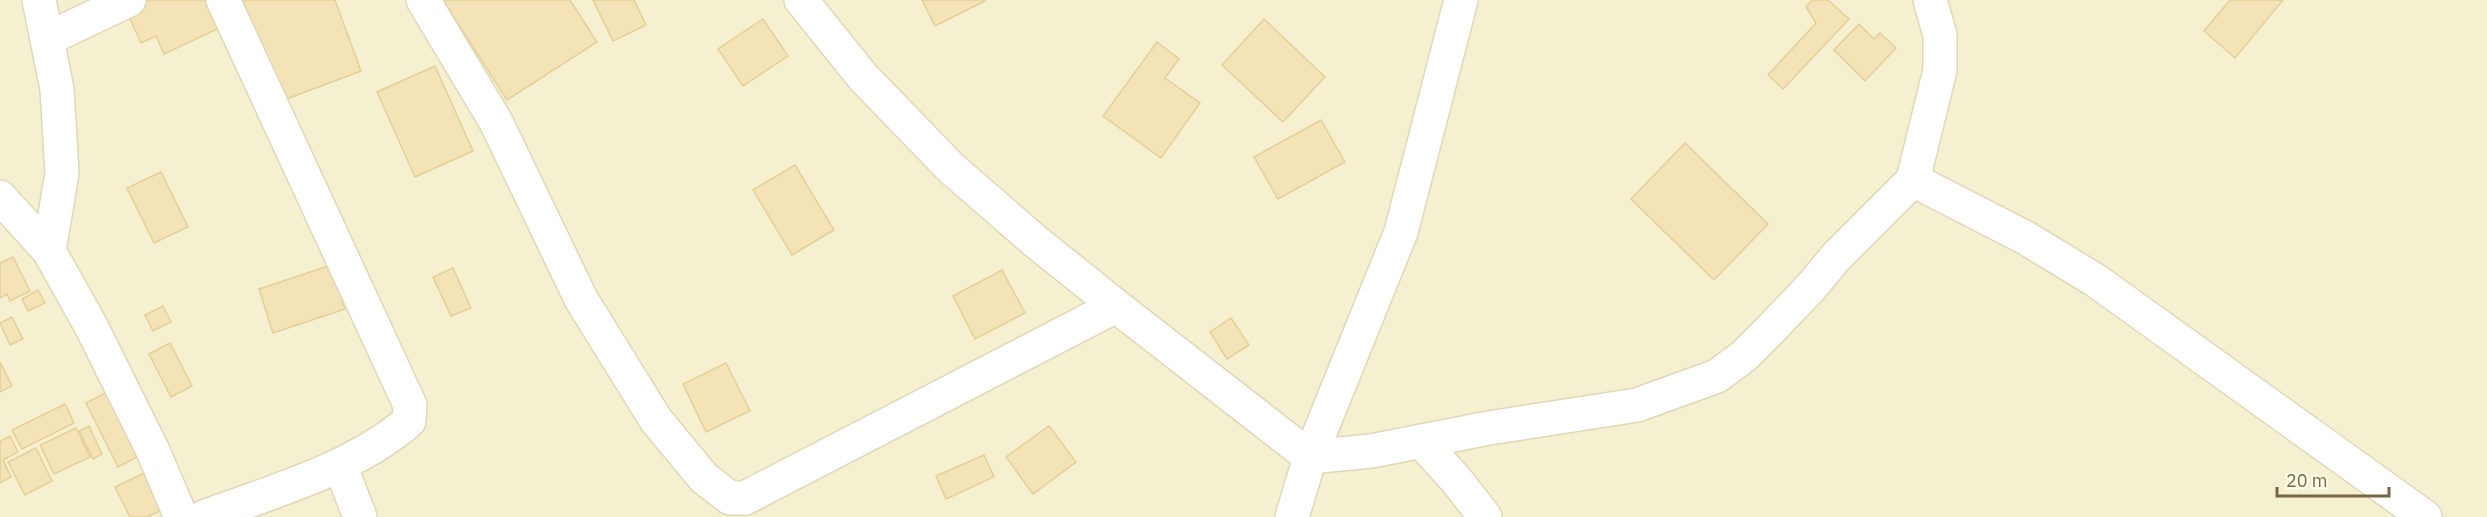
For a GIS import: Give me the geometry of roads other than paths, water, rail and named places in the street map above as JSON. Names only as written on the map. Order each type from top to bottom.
[{"type":"street","points":[[39,0],[57,89],[62,173],[49,250]]},
{"type":"street","points":[[47,39],[129,0]]},
{"type":"street","points":[[204,517],[340,465],[391,436],[409,421],[410,405],[222,0]]},
{"type":"street","points":[[423,0],[496,122],[581,299],[656,420],[704,478],[730,498],[745,498],[1116,306]]},
{"type":"street","points":[[801,0],[863,77],[951,168],[1035,241],[1310,457],[1371,451],[1489,428],[1637,405],[1717,376],[1744,356],[1812,286],[1836,257],[1913,180],[1940,70],[1940,35],[1930,0]]},
{"type":"street","points":[[1292,517],[1310,457],[1401,232],[1461,0]]},
{"type":"street","points":[[1913,180],[2026,238],[2095,280],[2426,517]]},
{"type":"street","points":[[6,215],[49,250],[91,326],[153,451],[182,517]]},
{"type":"street","points":[[1421,441],[1485,517]]},
{"type":"street","points":[[340,465],[360,517]]}]
